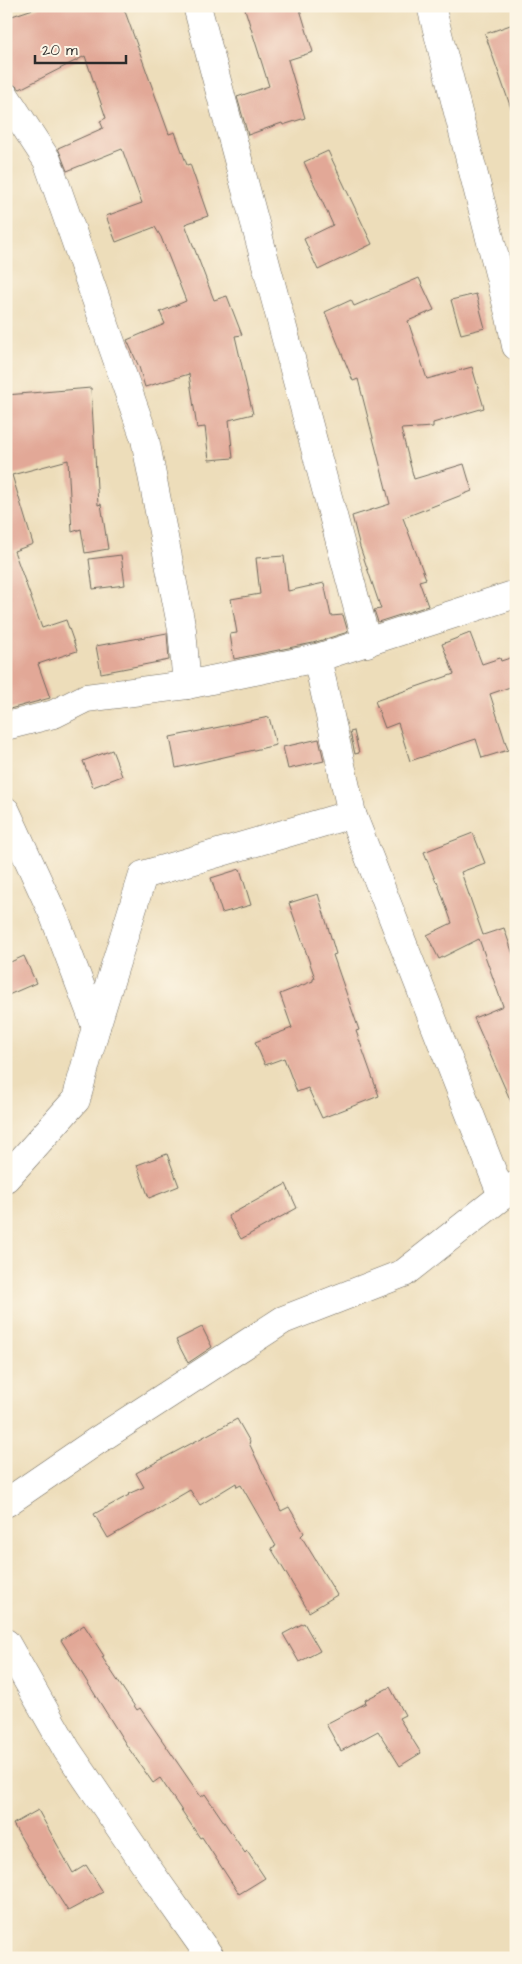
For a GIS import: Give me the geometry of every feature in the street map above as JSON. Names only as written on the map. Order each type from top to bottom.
[{"type":"street","points":[[197,6],[367,643]]},
{"type":"street","points":[[432,6],[516,346]]},
{"type":"street","points":[[6,97],[47,160],[145,438],[182,630],[187,686]]},
{"type":"street","points":[[6,726],[54,714],[86,698],[187,686],[317,658],[516,594]]},
{"type":"street","points":[[6,1503],[98,1440],[284,1320],[404,1273],[509,1191],[352,814],[317,658]]},
{"type":"street","points":[[6,812],[54,916],[96,1027]]},
{"type":"street","points":[[6,1178],[76,1100],[96,1027],[143,875],[352,814]]},
{"type":"street","points":[[6,1643],[68,1750],[148,1870],[211,1958]]},
{"type":"building","points":[[42,6],[123,6],[169,134],[175,132],[187,165],[190,164],[208,216],[185,224],[214,300],[227,296],[242,335],[235,336],[253,414],[229,420],[233,458],[209,460],[205,427],[197,428],[189,374],[145,387],[139,367],[127,340],[165,324],[160,312],[186,301],[161,237],[155,227],[116,242],[106,216],[142,203],[122,149],[67,171],[58,148],[103,128],[100,121],[106,118],[85,56],[20,89],[10,82],[6,74],[6,18]]},
{"type":"building","points":[[244,6],[299,6],[313,52],[288,60],[305,118],[283,125],[282,123],[248,135],[237,97],[269,86]]},
{"type":"building","points":[[516,23],[516,110],[512,111],[485,34]]},
{"type":"building","points":[[328,151],[372,244],[318,270],[304,239],[333,225],[304,162]]},
{"type":"building","points":[[419,278],[434,310],[408,321],[427,379],[472,367],[484,408],[433,423],[433,427],[401,429],[414,479],[464,464],[472,491],[403,518],[426,579],[419,581],[428,606],[378,622],[374,610],[381,609],[360,547],[352,516],[390,504],[358,379],[353,381],[325,312],[351,300],[354,306]]},
{"type":"building","points":[[476,294],[485,328],[461,334],[451,300]]},
{"type":"building","points":[[91,388],[98,505],[101,504],[108,549],[85,553],[81,529],[72,532],[68,460],[12,475],[33,544],[14,551],[42,628],[66,620],[77,651],[38,664],[50,698],[6,710],[6,395]]},
{"type":"building","points":[[121,555],[125,585],[93,589],[89,559]]},
{"type":"building","points":[[284,556],[288,591],[324,583],[331,616],[343,615],[348,632],[313,643],[234,659],[230,634],[237,633],[231,599],[260,594],[256,558]]},
{"type":"building","points":[[167,633],[169,660],[101,673],[96,646]]},
{"type":"building","points":[[470,633],[482,664],[500,658],[501,661],[516,656],[516,685],[490,694],[508,750],[482,758],[476,739],[410,761],[398,723],[385,728],[375,701],[454,674],[442,644]]},
{"type":"building","points":[[269,717],[276,745],[176,768],[170,737]]},
{"type":"building","points":[[354,731],[359,753],[355,754],[350,732]]},
{"type":"building","points":[[319,739],[324,761],[288,769],[283,747]]},
{"type":"building","points":[[112,750],[122,776],[93,787],[83,761]]},
{"type":"building","points":[[473,833],[485,863],[461,872],[483,935],[504,928],[516,963],[516,1113],[474,1018],[503,1006],[479,939],[439,959],[427,935],[452,923],[424,852]]},
{"type":"building","points":[[240,869],[251,905],[222,913],[211,878]]},
{"type":"building","points":[[318,894],[336,954],[333,955],[359,1030],[356,1031],[379,1096],[322,1118],[308,1088],[297,1092],[284,1058],[265,1065],[255,1042],[292,1028],[280,994],[313,981],[315,978],[289,903]]},
{"type":"building","points":[[24,956],[36,983],[6,996],[6,964]]},
{"type":"building","points":[[167,1154],[179,1186],[149,1198],[137,1165]]},
{"type":"building","points":[[286,1184],[297,1208],[241,1239],[228,1216]]},
{"type":"building","points":[[202,1327],[212,1347],[188,1363],[176,1340]]},
{"type":"building","points":[[237,1419],[250,1442],[281,1511],[289,1507],[304,1533],[301,1536],[337,1595],[309,1612],[271,1548],[276,1546],[241,1485],[237,1487],[236,1483],[200,1505],[190,1490],[108,1538],[94,1514],[144,1487],[136,1473]]},
{"type":"building","points":[[304,1623],[320,1651],[299,1662],[283,1634]]},
{"type":"building","points":[[84,1625],[104,1656],[102,1657],[137,1710],[140,1708],[201,1797],[205,1794],[245,1853],[247,1851],[265,1878],[239,1894],[202,1837],[200,1838],[160,1778],[153,1783],[127,1746],[61,1640]]},
{"type":"building","points":[[390,1687],[405,1715],[399,1718],[421,1753],[400,1766],[378,1731],[341,1751],[326,1724],[366,1703],[365,1700]]},
{"type":"building","points":[[38,1810],[73,1873],[86,1865],[103,1892],[68,1911],[13,1824]]}]
